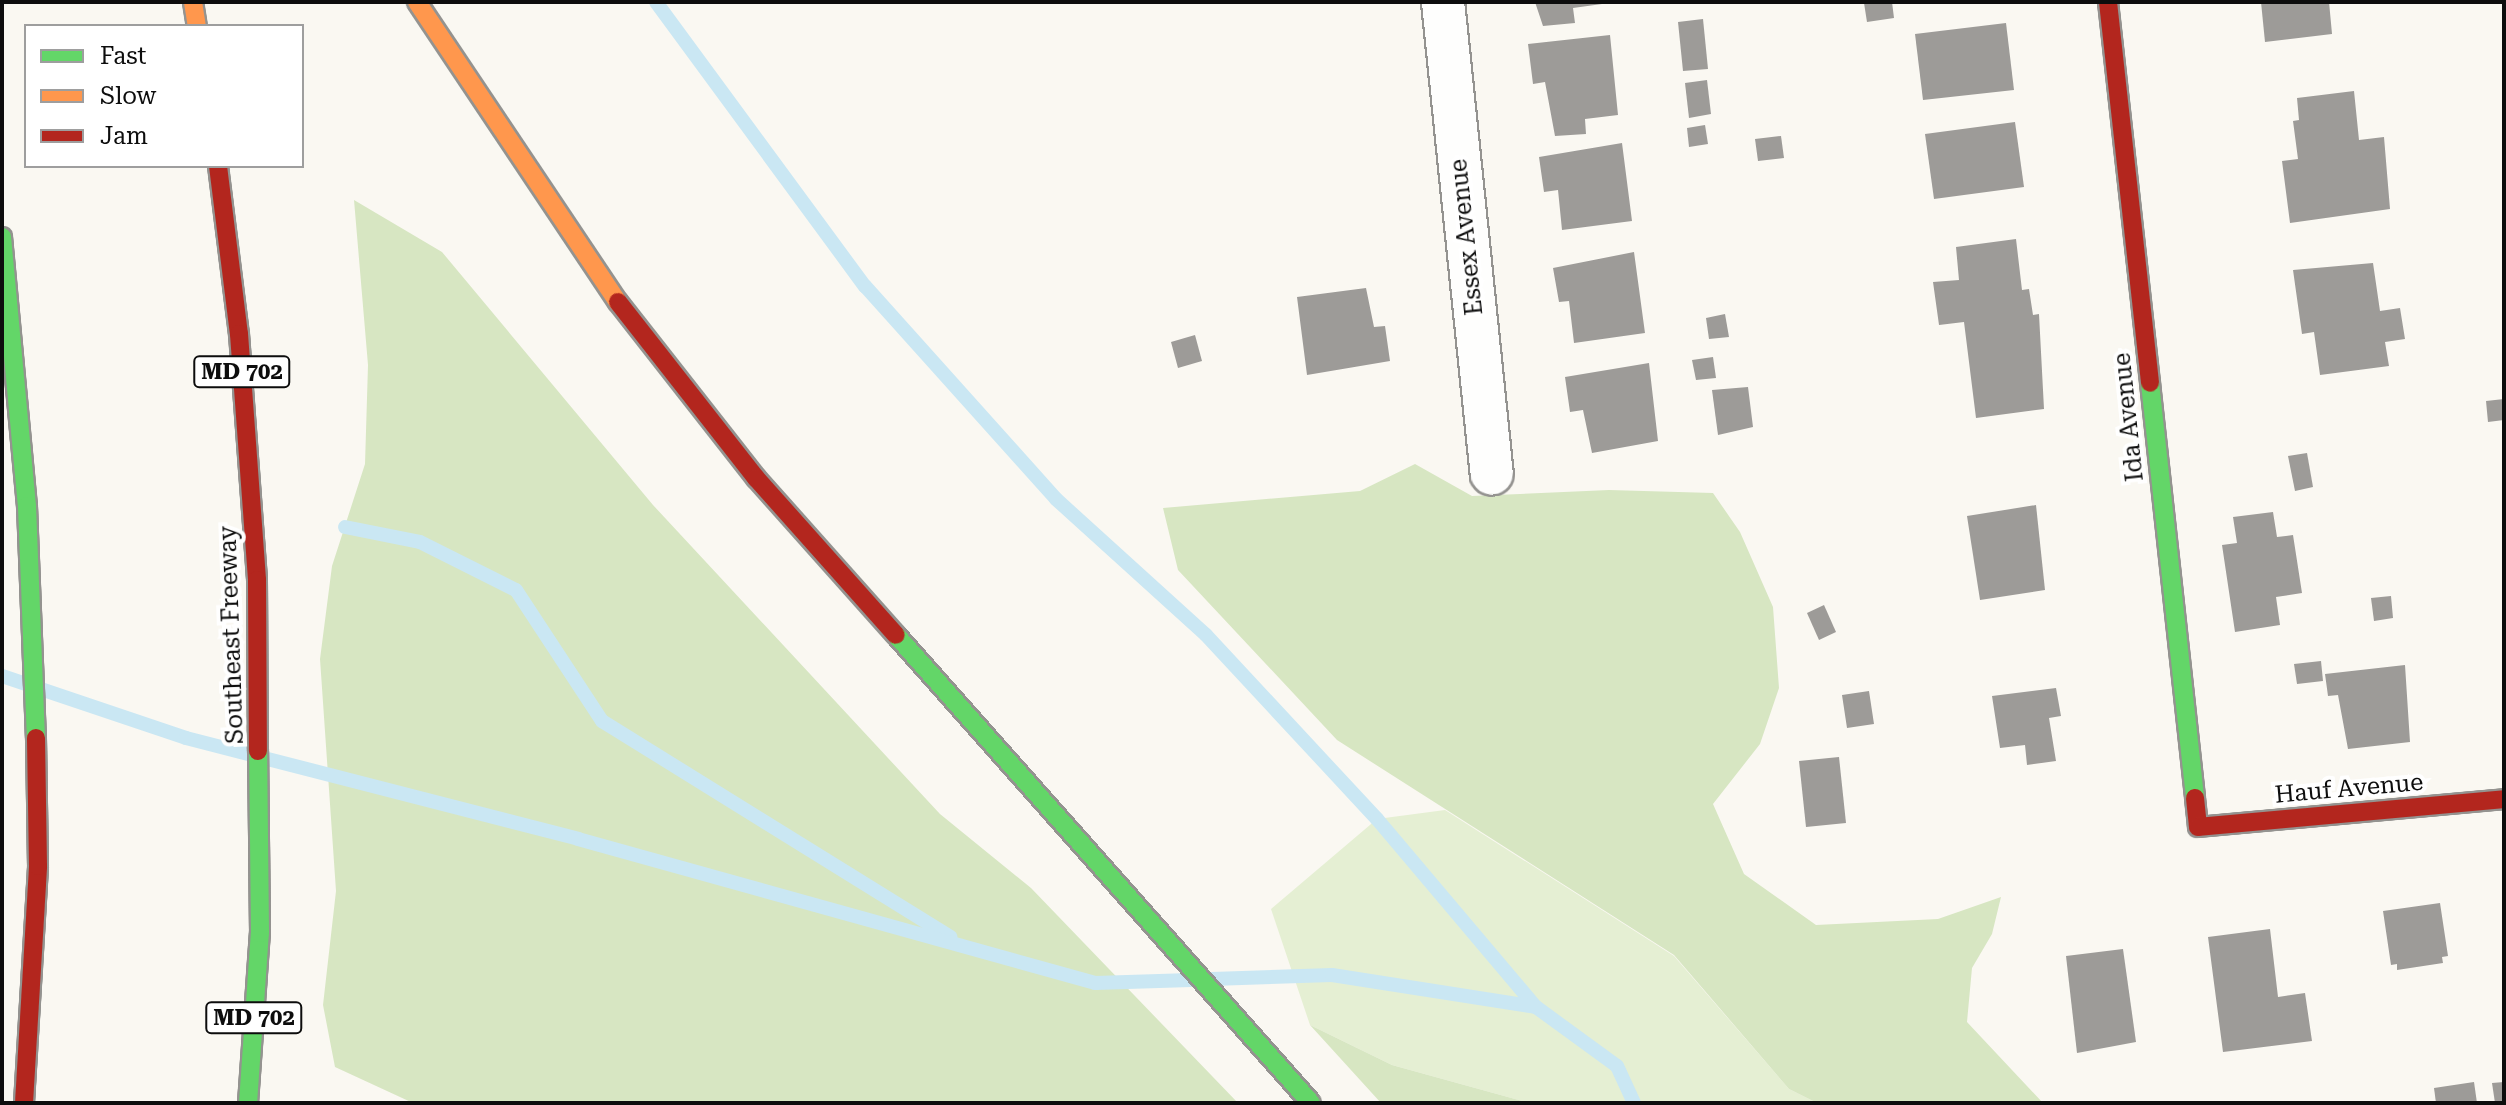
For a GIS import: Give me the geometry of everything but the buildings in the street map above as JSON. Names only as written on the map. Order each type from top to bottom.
[{"type":"main road","points":[[193,2],[197,24]]},
{"type":"main road","points":[[417,2],[519,164],[656,352],[756,478],[1311,1103]]},
{"type":"main road","name":"Ida Avenue","points":[[2108,2],[2198,827]]},
{"type":"main road","name":"Southeast Freeway","points":[[218,168],[239,334],[257,580],[260,933],[248,1103]]},
{"type":"main road","points":[[2,237],[27,506],[35,685],[38,866],[24,1103]]},
{"type":"main road","name":"Hauf Avenue","points":[[2198,827],[2504,799]]},
{"type":"street","name":"Essex Avenue","points":[[1443,2],[1492,473]]},
{"type":"green space","points":[[354,200],[442,252],[653,505],[940,814],[1031,888],[1238,1103],[413,1103],[335,1067],[323,1005],[336,891],[320,659],[332,566],[365,464],[368,365]]},
{"type":"green space","points":[[1415,464],[1472,496],[1609,490],[1713,493],[1740,532],[1773,607],[1779,688],[1760,744],[1713,804],[1744,874],[1816,925],[1938,919],[2001,897],[1992,934],[1972,968],[1967,1022],[2043,1103],[1817,1103],[1789,1089],[1674,955],[1337,740],[1178,570],[1163,508],[1360,491]]},
{"type":"green space","points":[[1445,810],[1674,956],[1789,1089],[1817,1103],[1530,1103],[1392,1065],[1310,1025],[1271,909],[1377,819]]},
{"type":"green space","points":[[1310,1025],[1392,1065],[1530,1103],[1381,1103]]},
{"type":"waterway","points":[[656,2],[865,286],[1056,499],[1206,635],[1377,819],[1536,1007],[1617,1066],[1634,1103]]},
{"type":"waterway","points":[[345,527],[420,542],[516,590],[602,721],[951,937]]},
{"type":"waterway","points":[[2,676],[186,738],[578,839],[1095,983],[1191,980]]},
{"type":"waterway","points":[[1212,979],[1332,975],[1536,1007]]},
{"type":"traffic: fast","points":[[2,237],[27,506],[36,738]]},
{"type":"traffic: fast","points":[[2150,383],[2195,798]]},
{"type":"traffic: fast","points":[[896,635],[1311,1103]]},
{"type":"traffic: fast","points":[[248,1103],[260,933],[258,751]]},
{"type":"traffic: slow","points":[[193,2],[197,24]]},
{"type":"traffic: slow","points":[[417,2],[618,302]]},
{"type":"traffic: jam","points":[[2108,2],[2150,383]]},
{"type":"traffic: jam","points":[[218,168],[239,334],[257,580],[258,751]]},
{"type":"traffic: jam","points":[[618,302],[756,478],[896,635]]},
{"type":"traffic: jam","points":[[24,1103],[38,866],[36,738]]},
{"type":"traffic: jam","points":[[2195,798],[2198,827],[2504,799]]}]
